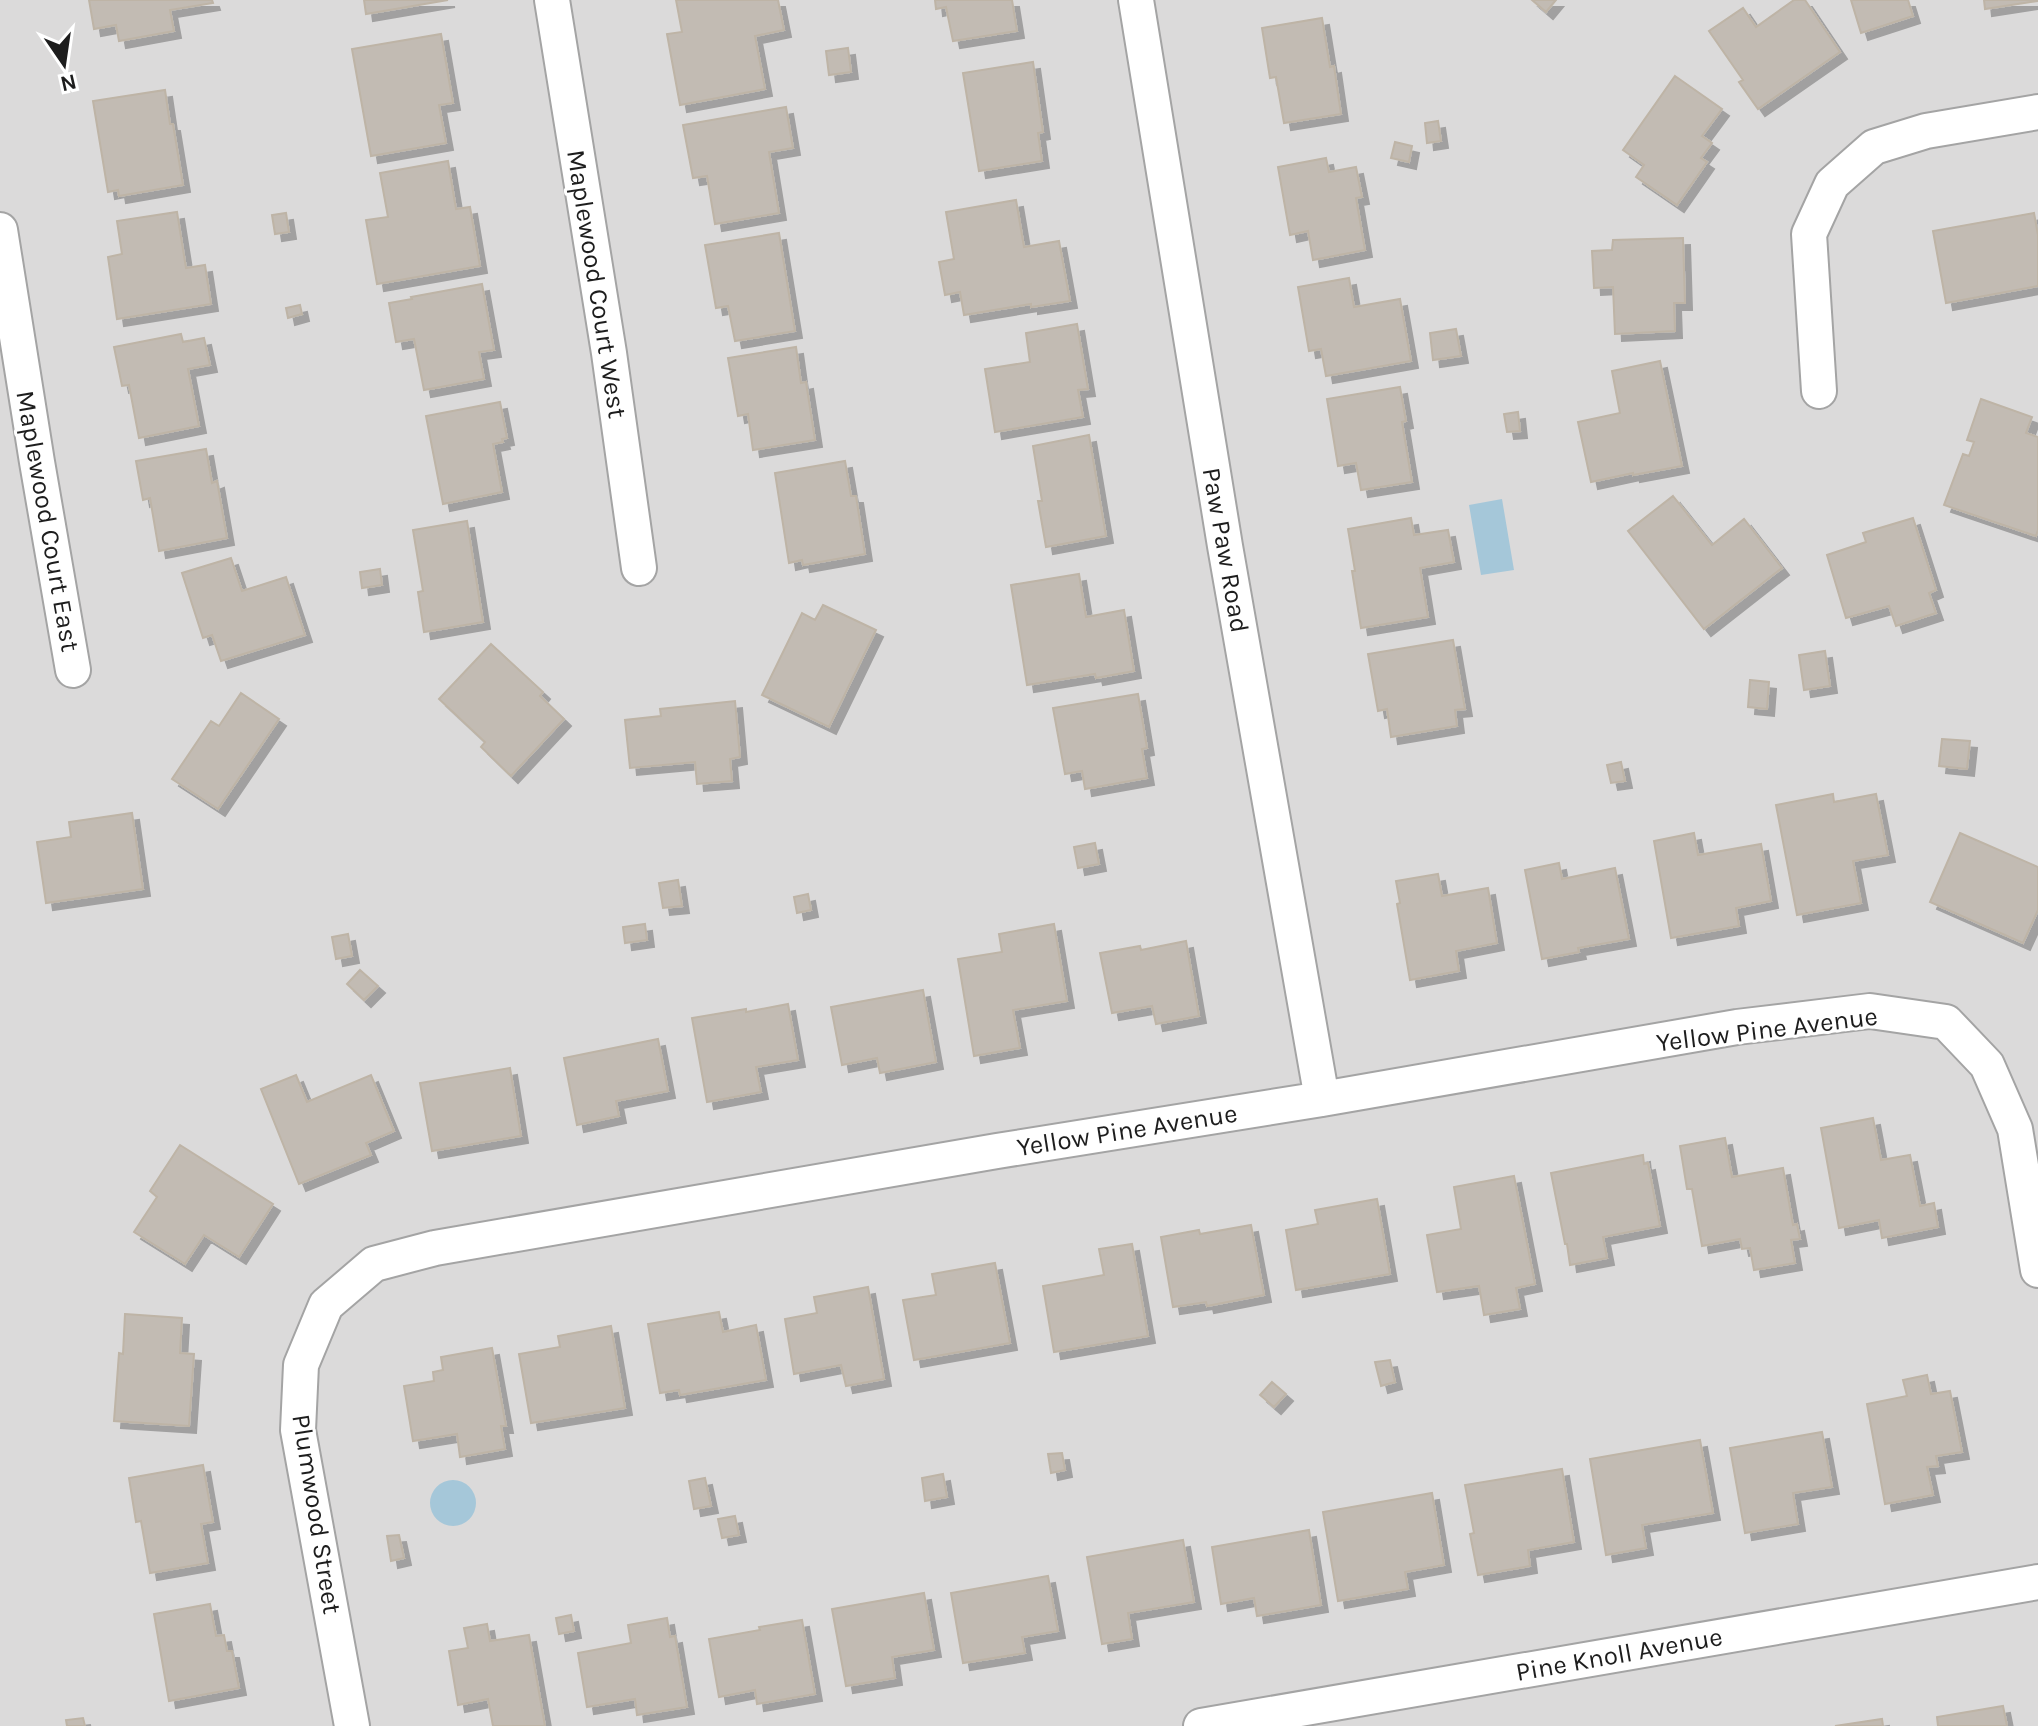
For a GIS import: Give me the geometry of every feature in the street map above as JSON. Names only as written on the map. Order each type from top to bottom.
[{"type":"street","name":"Maplewood Court West","points":[[552,0],[609,353],[639,568]]},
{"type":"street","name":"Paw Paw Road","points":[[1136,0],[1228,562],[1322,1099]]},
{"type":"street","points":[[1819,391],[1809,234],[1832,184],[1874,147],[1926,131],[2038,112]]},
{"type":"street","name":"Maplewood Court East","points":[[0,230],[73,670]]},
{"type":"street","name":"Yellow Pine Avenue","points":[[326,1305],[374,1264],[435,1248],[1737,1027],[1870,1011],[1946,1022],[1987,1065],[2015,1129],[2038,1270]]},
{"type":"street","name":"Plumwood Street","points":[[326,1305],[301,1365],[298,1430],[352,1726]]},
{"type":"street","name":"Pine Knoll Avenue","points":[[1201,1726],[2038,1582]]},
{"type":"shaded area","points":[[0,0],[2038,0],[2038,1726],[0,1726]]},
{"type":"water","points":[[1502,499],[1514,570],[1481,575],[1469,505]]},
{"type":"water","points":[[453,1480],[469,1487],[476,1503],[469,1519],[453,1526],[437,1519],[430,1503],[437,1487]]},
{"type":"building","points":[[89,0],[212,0],[213,3],[170,10],[174,31],[119,41],[116,25],[94,29]]},
{"type":"building","points":[[364,0],[448,0],[366,14]]},
{"type":"building","points":[[676,0],[778,0],[784,30],[755,36],[765,89],[680,105],[667,34],[682,32]]},
{"type":"building","points":[[935,0],[1012,0],[1017,31],[953,41],[946,7],[936,9]]},
{"type":"building","points":[[1532,0],[1556,0],[1546,12]]},
{"type":"building","points":[[1794,0],[1805,0],[1840,52],[1758,109],[1739,82],[1743,80],[1709,31],[1743,8],[1756,27]]},
{"type":"building","points":[[1851,0],[1908,0],[1913,16],[1861,33]]},
{"type":"building","points":[[1984,0],[2038,0],[2038,1],[1985,9]]},
{"type":"building","points":[[1322,18],[1330,67],[1334,66],[1341,114],[1284,123],[1276,77],[1270,78],[1262,28]]},
{"type":"building","points":[[441,34],[453,103],[439,105],[446,143],[371,156],[352,49]]},
{"type":"building","points":[[848,48],[851,72],[829,75],[826,51]]},
{"type":"building","points":[[1033,62],[1043,132],[1038,133],[1042,161],[979,171],[963,73]]},
{"type":"building","points":[[1675,76],[1722,109],[1702,136],[1712,143],[1701,158],[1707,162],[1677,205],[1636,177],[1644,165],[1623,150]]},
{"type":"building","points":[[165,90],[183,185],[119,196],[118,190],[108,192],[93,101]]},
{"type":"building","points":[[786,107],[793,148],[769,152],[779,213],[715,224],[707,176],[693,178],[683,125]]},
{"type":"building","points":[[1438,121],[1441,141],[1427,143],[1425,123]]},
{"type":"building","points":[[1395,142],[1412,146],[1409,162],[1391,158]]},
{"type":"building","points":[[1326,158],[1329,172],[1356,167],[1362,197],[1356,198],[1365,250],[1313,260],[1308,231],[1290,235],[1278,167]]},
{"type":"building","points":[[448,161],[456,209],[470,207],[480,266],[377,284],[366,220],[388,217],[380,173]]},
{"type":"building","points":[[1016,200],[1024,247],[1059,241],[1070,301],[964,315],[960,292],[945,295],[939,262],[954,259],[946,212]]},
{"type":"building","points":[[177,212],[186,268],[205,265],[211,304],[117,319],[108,257],[122,254],[117,221]]},
{"type":"building","points":[[286,213],[289,232],[275,234],[272,215]]},
{"type":"building","points":[[2034,213],[2038,235],[2038,286],[1946,303],[1933,231]]},
{"type":"building","points":[[779,233],[795,331],[735,341],[728,306],[716,308],[705,245]]},
{"type":"building","points":[[1683,238],[1685,303],[1674,303],[1675,331],[1615,334],[1613,287],[1594,288],[1592,251],[1612,250],[1613,240]]},
{"type":"building","points":[[1349,278],[1354,307],[1400,299],[1411,361],[1326,376],[1321,349],[1309,351],[1298,287]]},
{"type":"building","points":[[482,284],[494,350],[479,352],[484,379],[424,390],[414,339],[396,342],[389,303]]},
{"type":"building","points":[[300,305],[302,314],[288,318],[286,308]]},
{"type":"building","points":[[1077,324],[1088,389],[1078,390],[1083,417],[995,432],[985,369],[1030,362],[1026,333]]},
{"type":"building","points":[[1456,329],[1461,356],[1433,360],[1430,333]]},
{"type":"building","points":[[181,334],[183,342],[204,338],[210,365],[188,369],[199,426],[139,438],[129,385],[122,386],[114,347]]},
{"type":"building","points":[[796,347],[801,383],[806,382],[815,440],[753,450],[748,414],[738,416],[728,358]]},
{"type":"building","points":[[1660,361],[1682,466],[1591,482],[1578,422],[1620,413],[1612,371]]},
{"type":"building","points":[[1400,387],[1406,421],[1402,422],[1412,482],[1361,490],[1356,463],[1338,466],[1327,399]]},
{"type":"building","points":[[1981,399],[2032,417],[2026,433],[2038,437],[2036,536],[1944,505],[1963,454],[1969,456],[1974,442],[1967,440]]},
{"type":"building","points":[[500,402],[507,438],[493,444],[502,492],[443,504],[426,416]]},
{"type":"building","points":[[1518,412],[1520,431],[1507,432],[1504,414]]},
{"type":"building","points":[[1089,435],[1106,536],[1046,547],[1033,446]]},
{"type":"building","points":[[206,449],[212,483],[217,481],[227,538],[159,551],[150,498],[143,500],[136,461]]},
{"type":"building","points":[[845,461],[851,496],[856,496],[865,554],[803,565],[802,560],[789,563],[775,473]]},
{"type":"building","points":[[1673,496],[1712,545],[1744,519],[1782,568],[1704,629],[1628,531]]},
{"type":"building","points":[[1411,518],[1414,535],[1448,530],[1454,562],[1420,568],[1428,617],[1361,628],[1348,529]]},
{"type":"building","points":[[1913,518],[1936,590],[1929,593],[1936,613],[1896,626],[1889,606],[1846,618],[1827,555],[1866,542],[1863,533]]},
{"type":"building","points":[[467,521],[483,622],[424,632],[418,592],[423,591],[413,530]]},
{"type":"building","points":[[231,558],[242,591],[286,577],[305,635],[221,661],[212,635],[203,638],[182,573]]},
{"type":"building","points":[[380,569],[382,585],[362,588],[360,572]]},
{"type":"building","points":[[1079,574],[1086,617],[1124,610],[1134,671],[1027,685],[1011,585]]},
{"type":"building","points":[[823,605],[876,630],[829,727],[762,695],[802,613],[815,620]]},
{"type":"building","points":[[1453,640],[1465,709],[1455,710],[1457,726],[1391,737],[1387,709],[1378,711],[1368,654]]},
{"type":"building","points":[[491,644],[543,692],[540,696],[564,719],[511,776],[481,747],[485,742],[439,699]]},
{"type":"building","points":[[1825,651],[1830,686],[1804,690],[1799,655]]},
{"type":"building","points":[[1750,680],[1769,682],[1767,709],[1748,707]]},
{"type":"building","points":[[241,693],[279,719],[218,809],[172,779],[211,721],[219,726]]},
{"type":"building","points":[[1138,694],[1147,748],[1142,749],[1147,778],[1085,789],[1082,771],[1065,774],[1053,708]]},
{"type":"building","points":[[735,701],[740,757],[730,759],[732,781],[697,784],[695,762],[630,768],[625,720],[661,716],[660,709]]},
{"type":"building","points":[[1942,739],[1970,741],[1967,769],[1939,766]]},
{"type":"building","points":[[1621,762],[1625,781],[1611,783],[1607,765]]},
{"type":"building","points":[[1833,794],[1834,802],[1876,794],[1888,855],[1853,861],[1861,903],[1797,915],[1776,805]]},
{"type":"building","points":[[132,813],[143,889],[46,903],[37,842],[71,837],[69,822]]},
{"type":"building","points":[[1694,833],[1698,855],[1761,844],[1771,901],[1736,908],[1739,926],[1671,938],[1654,841]]},
{"type":"building","points":[[1960,833],[2038,867],[2038,910],[2023,943],[1930,902]]},
{"type":"building","points":[[1095,843],[1099,864],[1078,868],[1074,847]]},
{"type":"building","points":[[1559,863],[1562,879],[1615,868],[1629,939],[1578,948],[1579,952],[1542,959],[1525,870]]},
{"type":"building","points":[[1438,874],[1442,896],[1488,888],[1497,943],[1456,951],[1459,971],[1410,980],[1396,881]]},
{"type":"building","points":[[678,880],[682,906],[663,908],[659,883]]},
{"type":"building","points":[[808,894],[811,910],[797,913],[794,897]]},
{"type":"building","points":[[645,924],[647,940],[625,943],[623,927]]},
{"type":"building","points":[[1054,924],[1067,1001],[1013,1010],[1020,1048],[974,1056],[958,959],[1002,952],[999,934]]},
{"type":"building","points":[[348,934],[352,956],[336,959],[332,937]]},
{"type":"building","points":[[1186,941],[1199,1016],[1156,1024],[1152,1006],[1112,1013],[1100,953],[1140,946],[1141,950]]},
{"type":"building","points":[[360,970],[378,986],[364,1000],[347,984]]},
{"type":"building","points":[[923,990],[936,1062],[880,1073],[877,1058],[842,1065],[831,1007]]},
{"type":"building","points":[[788,1004],[798,1060],[756,1067],[761,1092],[707,1102],[692,1018]]},
{"type":"building","points":[[658,1039],[668,1091],[616,1101],[619,1116],[577,1125],[564,1058]]},
{"type":"building","points":[[510,1068],[521,1136],[432,1151],[420,1083]]},
{"type":"building","points":[[296,1075],[307,1102],[371,1075],[394,1131],[366,1143],[371,1155],[299,1184],[261,1089]]},
{"type":"building","points":[[1873,1118],[1881,1160],[1910,1155],[1920,1206],[1934,1203],[1938,1227],[1882,1238],[1879,1220],[1839,1228],[1821,1128]]},
{"type":"building","points":[[1725,1138],[1732,1177],[1783,1168],[1793,1225],[1797,1224],[1800,1239],[1791,1240],[1795,1263],[1754,1270],[1750,1248],[1742,1249],[1740,1239],[1702,1246],[1692,1189],[1687,1189],[1680,1146]]},
{"type":"building","points":[[180,1145],[273,1204],[239,1257],[204,1235],[185,1264],[134,1232],[157,1197],[150,1191]]},
{"type":"building","points":[[1643,1155],[1644,1164],[1648,1163],[1660,1226],[1603,1237],[1607,1258],[1570,1265],[1551,1173]]},
{"type":"building","points":[[1514,1176],[1535,1284],[1516,1288],[1520,1309],[1484,1315],[1479,1286],[1437,1292],[1427,1235],[1461,1229],[1454,1187]]},
{"type":"building","points":[[1377,1199],[1390,1274],[1296,1290],[1286,1230],[1318,1224],[1315,1210]]},
{"type":"building","points":[[1251,1225],[1264,1295],[1207,1306],[1206,1302],[1173,1307],[1161,1237]]},
{"type":"building","points":[[1132,1244],[1148,1336],[1054,1352],[1043,1286],[1104,1275],[1099,1249]]},
{"type":"building","points":[[995,1263],[1010,1343],[914,1360],[903,1300],[936,1295],[932,1274]]},
{"type":"building","points":[[868,1287],[884,1379],[846,1386],[841,1365],[794,1374],[785,1319],[817,1313],[814,1297]]},
{"type":"building","points":[[719,1312],[723,1332],[756,1325],[766,1380],[680,1395],[679,1390],[660,1393],[648,1324]]},
{"type":"building","points":[[125,1314],[182,1318],[180,1353],[194,1354],[189,1426],[114,1421]]},
{"type":"building","points":[[611,1326],[625,1408],[531,1423],[519,1354],[560,1347],[558,1336]]},
{"type":"building","points":[[492,1348],[506,1426],[501,1426],[505,1449],[460,1457],[457,1434],[413,1441],[404,1386],[434,1381],[433,1372],[443,1370],[441,1357]]},
{"type":"building","points":[[1390,1360],[1395,1382],[1381,1386],[1375,1362]]},
{"type":"building","points":[[1927,1375],[1931,1394],[1950,1391],[1962,1452],[1936,1456],[1938,1466],[1927,1467],[1933,1495],[1885,1504],[1867,1404],[1907,1396],[1903,1380]]},
{"type":"building","points":[[1272,1382],[1286,1394],[1274,1407],[1260,1395]]},
{"type":"building","points":[[1822,1432],[1832,1487],[1793,1493],[1798,1524],[1745,1533],[1730,1448]]},
{"type":"building","points":[[1700,1440],[1713,1513],[1642,1525],[1646,1548],[1606,1555],[1590,1459]]},
{"type":"building","points":[[1062,1453],[1065,1470],[1051,1473],[1048,1454]]},
{"type":"building","points":[[203,1465],[213,1522],[201,1524],[208,1563],[150,1573],[141,1521],[136,1522],[129,1478]]},
{"type":"building","points":[[1562,1469],[1574,1542],[1528,1550],[1530,1566],[1478,1575],[1465,1485]]},
{"type":"building","points":[[943,1474],[947,1497],[925,1501],[922,1478]]},
{"type":"building","points":[[705,1478],[711,1506],[694,1509],[689,1481]]},
{"type":"building","points":[[1432,1493],[1444,1565],[1405,1572],[1408,1589],[1338,1601],[1323,1512]]},
{"type":"building","points":[[735,1516],[739,1535],[722,1538],[718,1519]]},
{"type":"building","points":[[1309,1530],[1321,1605],[1257,1616],[1254,1598],[1221,1604],[1212,1547]]},
{"type":"building","points":[[399,1535],[404,1558],[391,1561],[387,1536]]},
{"type":"building","points":[[1183,1540],[1194,1602],[1128,1613],[1132,1639],[1102,1644],[1087,1557]]},
{"type":"building","points":[[1048,1576],[1058,1631],[1022,1637],[1025,1653],[963,1663],[951,1593]]},
{"type":"building","points":[[924,1593],[934,1650],[892,1657],[895,1678],[846,1686],[832,1609]]},
{"type":"building","points":[[210,1604],[216,1636],[224,1635],[227,1651],[232,1651],[239,1688],[169,1701],[154,1614]]},
{"type":"building","points":[[571,1615],[574,1631],[559,1634],[556,1618]]},
{"type":"building","points":[[667,1618],[670,1637],[675,1636],[687,1707],[637,1715],[635,1699],[587,1707],[578,1653],[631,1643],[628,1625]]},
{"type":"building","points":[[802,1620],[815,1694],[757,1704],[755,1690],[719,1697],[709,1639]]},
{"type":"building","points":[[487,1624],[490,1641],[529,1635],[545,1726],[493,1726],[488,1699],[458,1705],[449,1651],[468,1648],[464,1628]]},
{"type":"building","points":[[2003,1706],[2007,1726],[1938,1726],[1937,1717]]},
{"type":"building","points":[[83,1718],[85,1726],[67,1726],[66,1720]]},
{"type":"building","points":[[1882,1719],[1883,1726],[1835,1726]]}]
